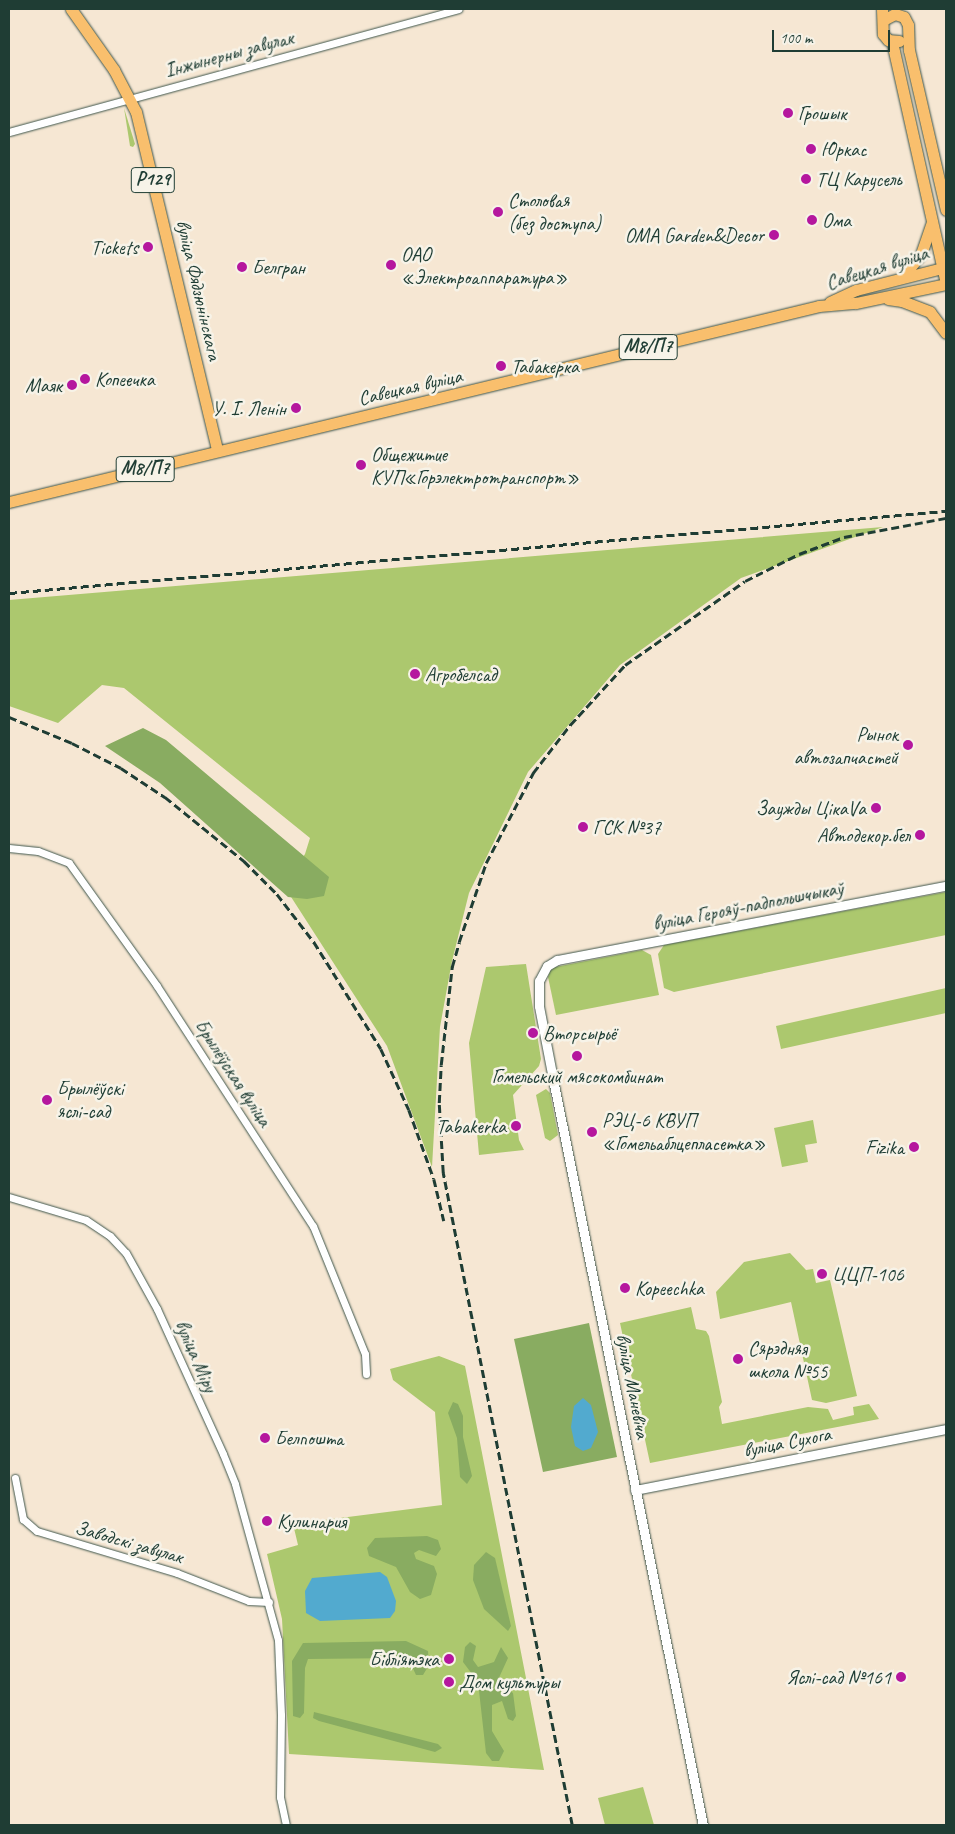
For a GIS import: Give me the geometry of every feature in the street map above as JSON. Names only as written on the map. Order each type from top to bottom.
[{"type":"main road","name":"вуліца Фядзюнінскага","points":[[71,9],[90,32],[131,98],[174,263],[216,450]]},
{"type":"main road","points":[[946,208],[907,34],[908,25],[899,12],[883,15],[882,34],[892,42],[945,267],[946,283]]},
{"type":"main road","points":[[892,42],[901,41],[907,34]]},
{"type":"main road","points":[[900,278],[921,254],[932,218]]},
{"type":"main road","name":"Савецкая вуліца","points":[[819,306],[856,290],[945,267]]},
{"type":"main road","name":"Савецкая вуліца","points":[[9,502],[216,450],[408,408],[819,306],[874,299],[946,283]]},
{"type":"main road","points":[[874,299],[902,301],[930,312],[946,333]]},
{"type":"street","name":"Інжынерны завулак","points":[[9,132],[458,9]]},
{"type":"street","name":"Брылёўская вуліца","points":[[9,848],[38,851],[69,863],[152,979],[313,1226],[365,1354],[366,1374]]},
{"type":"street","name":"вуліца Герояў-падпольшчыкаў","points":[[557,960],[946,886]]},
{"type":"street","name":"вуліца Маневіча","points":[[557,960],[547,966],[539,981],[540,1006],[703,1825]]},
{"type":"street","name":"вуліца Міру","points":[[9,1197],[86,1220],[110,1236],[126,1253],[157,1308],[223,1454],[235,1484],[269,1602],[280,1663],[280,1796],[286,1825]]},
{"type":"street","name":"вуліца Сухога","points":[[635,1490],[946,1429]]},
{"type":"street","name":"Заводскі завулак","points":[[15,1478],[23,1520],[37,1531],[177,1572],[249,1601],[269,1602]]},
{"type":"green space","points":[[124,108],[135,144],[133,147],[130,146]]},
{"type":"green space","points":[[883,527],[741,578],[620,665],[528,772],[469,893],[452,961],[440,1027],[432,1167],[387,1046],[284,886],[305,854],[310,838],[124,688],[102,685],[58,723],[9,706],[9,600]]},
{"type":"green space","points":[[143,728],[166,740],[329,877],[324,896],[307,899],[288,897],[160,783],[105,746]]},
{"type":"green space","points":[[946,892],[946,935],[674,992],[664,988],[658,954],[664,945]]},
{"type":"green space","points":[[642,950],[651,955],[659,995],[556,1015],[548,977],[550,971],[555,967]]},
{"type":"green space","points":[[526,964],[541,1059],[539,1066],[513,1095],[519,1140],[524,1150],[479,1155],[469,1043],[486,967]]},
{"type":"green space","points":[[946,988],[946,1013],[781,1049],[776,1026]]},
{"type":"green space","points":[[546,1089],[550,1093],[558,1135],[550,1141],[545,1138],[536,1095]]},
{"type":"green space","points":[[813,1120],[817,1143],[805,1145],[808,1162],[782,1167],[774,1128]]},
{"type":"green space","points":[[790,1253],[806,1270],[813,1269],[816,1283],[830,1280],[857,1396],[826,1403],[812,1400],[791,1302],[720,1319],[716,1292],[744,1262]]},
{"type":"green space","points":[[691,1307],[696,1329],[706,1331],[709,1336],[722,1402],[719,1407],[722,1424],[808,1407],[828,1409],[833,1420],[854,1415],[853,1407],[869,1404],[879,1419],[650,1463],[620,1323]]},
{"type":"green space","points":[[589,1323],[617,1457],[543,1472],[514,1339]]},
{"type":"green space","points":[[439,1356],[465,1366],[544,1770],[289,1754],[282,1619],[267,1554],[298,1545],[293,1524],[442,1505],[435,1412],[393,1380],[390,1369]]},
{"type":"green space","points":[[453,1402],[458,1404],[463,1416],[463,1437],[472,1476],[467,1484],[460,1477],[457,1438],[448,1413]]},
{"type":"green space","points":[[427,1536],[438,1540],[441,1549],[436,1556],[419,1550],[414,1553],[416,1559],[434,1566],[437,1574],[431,1595],[420,1599],[410,1592],[396,1567],[369,1556],[367,1548],[375,1538]]},
{"type":"green space","points":[[486,1552],[495,1558],[511,1626],[508,1631],[484,1609],[473,1580],[474,1565]]},
{"type":"green space","points":[[406,1641],[428,1651],[429,1665],[423,1675],[416,1675],[409,1660],[402,1658],[308,1659],[305,1668],[304,1713],[300,1718],[293,1716],[292,1661],[303,1643]]},
{"type":"green space","points":[[470,1642],[476,1646],[473,1660],[478,1667],[494,1662],[501,1647],[508,1658],[497,1682],[513,1693],[516,1716],[513,1721],[508,1719],[502,1701],[492,1705],[492,1731],[504,1751],[499,1761],[492,1761],[486,1753],[478,1682],[463,1662],[465,1647]]},
{"type":"green space","points":[[314,1712],[438,1744],[442,1748],[435,1752],[319,1721],[313,1718]]},
{"type":"green space","points":[[643,1787],[654,1825],[605,1825],[598,1798]]},
{"type":"water","points":[[583,1398],[591,1405],[598,1432],[591,1448],[583,1451],[575,1446],[571,1427],[574,1406]]},
{"type":"water","points":[[380,1572],[387,1577],[396,1601],[395,1611],[390,1618],[320,1621],[306,1613],[305,1591],[312,1578]]},
{"type":"railway","points":[[9,593],[946,511]]},
{"type":"railway","points":[[572,1825],[443,1173],[439,1103],[441,1065],[452,967],[459,942],[486,863],[533,773],[570,725],[625,665],[745,581],[799,554],[844,537],[946,518]]},
{"type":"railway","points":[[9,717],[72,743],[121,768],[165,797],[244,861],[277,894],[314,942],[381,1049],[409,1110],[434,1179],[444,1221]]},
{"type":"place","name":"Грошык","points":[[788,113]]},
{"type":"place","name":"Юркас","points":[[811,149]]},
{"type":"place","name":"ТЦ Карусель","points":[[806,179]]},
{"type":"place","name":"Столовая (без доступа)","points":[[498,212]]},
{"type":"place","name":"Ома","points":[[812,220]]},
{"type":"place","name":"OMA Garden&Decor","points":[[774,235]]},
{"type":"place","name":"Tickets","points":[[148,247]]},
{"type":"place","name":"ОАО «Электроаппаратура»","points":[[391,265]]},
{"type":"place","name":"Белгран","points":[[242,267]]},
{"type":"place","name":"Табакерка","points":[[501,366]]},
{"type":"place","name":"Копеечка","points":[[85,379]]},
{"type":"place","name":"Маяк","points":[[72,385]]},
{"type":"place","name":"У. І. Ленін","points":[[296,408]]},
{"type":"place","name":"Общежитие КУП«Горэлектротранспорт»","points":[[361,465]]},
{"type":"place","name":"Агробелсад","points":[[415,674]]},
{"type":"place","name":"Рынок автозапчастей","points":[[908,745]]},
{"type":"place","name":"Заужды ЦікаVа","points":[[876,808]]},
{"type":"place","name":"ГСК №37","points":[[583,827]]},
{"type":"place","name":"Автодекор.бел","points":[[920,835]]},
{"type":"place","name":"Вторсырьё","points":[[533,1033]]},
{"type":"place","name":"Гомельский мясокомбинат","points":[[577,1056]]},
{"type":"place","name":"Брылёўскі яслі-сад","points":[[47,1100]]},
{"type":"place","name":"Tabakerka","points":[[516,1126]]},
{"type":"place","name":"РЭЦ-6 КВУП «Гомельаблцепласетка»","points":[[592,1132]]},
{"type":"place","name":"Fizika","points":[[914,1147]]},
{"type":"place","name":"ЦЦП-106","points":[[822,1274]]},
{"type":"place","name":"Kopeechka","points":[[625,1288]]},
{"type":"place","name":"Сярэдняя школа №55","points":[[738,1359]]},
{"type":"place","name":"Белпошта","points":[[265,1438]]},
{"type":"place","name":"Кулинария","points":[[267,1521]]},
{"type":"place","name":"Бібліятэка","points":[[449,1659]]},
{"type":"place","name":"Яслі-сад №161","points":[[901,1677]]},
{"type":"place","name":"Дом культуры","points":[[449,1682]]}]
